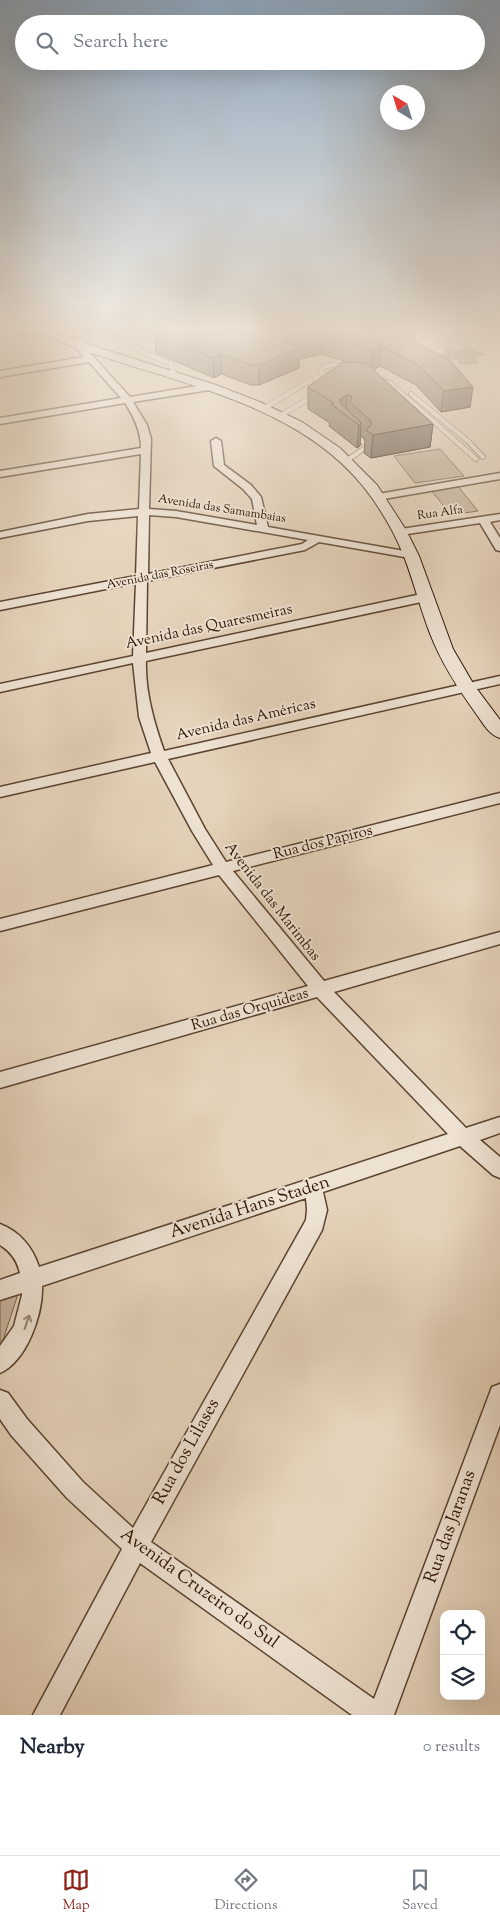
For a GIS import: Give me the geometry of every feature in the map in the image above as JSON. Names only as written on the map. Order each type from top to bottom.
[{"type":"main road","points":[[263,409],[280,416],[320,440],[360,474],[378,497],[401,532],[439,636],[466,687],[500,732]]},
{"type":"street","points":[[0,421],[78,408]]},
{"type":"street","name":"Avenida das Marimbas","points":[[132,408],[144,428],[146,450],[139,658],[142,698],[159,756],[203,838],[222,868],[320,990],[463,1137],[500,1169]]},
{"type":"street","points":[[216,441],[219,466],[247,487],[257,499],[263,530]]},
{"type":"street","points":[[0,474],[146,450]]},
{"type":"street","points":[[378,497],[496,476]]},
{"type":"street","name":"Avenida das Samambaias","points":[[0,535],[82,520],[143,512],[176,514],[410,556]]},
{"type":"street","name":"Rua Alfa","points":[[401,532],[500,517]]},
{"type":"street","name":"Rua Alfa","points":[[484,520],[500,548]]},
{"type":"street","name":"Avenida das Roseiras","points":[[0,606],[305,546],[317,539]]},
{"type":"street","name":"Avenida das Quaresmeiras","points":[[0,688],[426,597]]},
{"type":"street","name":"Avenida das Américas","points":[[0,792],[500,680]]},
{"type":"street","name":"Rua dos Papiros","points":[[0,925],[500,798]]},
{"type":"street","name":"Rua das Orquideas","points":[[0,1080],[500,938]]},
{"type":"street","name":"Avenida Hans Staden","points":[[0,1290],[500,1125]]},
{"type":"street","name":"Rua dos Lilases","points":[[46,1715],[136,1546],[315,1223],[318,1214],[312,1188]]},
{"type":"street","points":[[0,1233],[7,1236],[24,1255],[33,1279],[32,1306],[23,1332],[6,1357],[0,1362]]},
{"type":"street","name":"Rua das Jaranas","points":[[381,1715],[500,1395]]},
{"type":"street","name":"Avenida Cruzeiro do Sul","points":[[0,1401],[19,1427],[75,1490],[136,1546],[374,1715]]},
{"type":"lane","points":[[280,416],[293,408]]},
{"type":"lane","points":[[419,408],[476,458]]},
{"type":"lane","points":[[428,408],[469,442],[483,457]]},
{"type":"lane","points":[[346,461],[365,448],[365,444],[350,431]]},
{"type":"shaded area","points":[[440,449],[464,476],[415,483],[394,456]]},
{"type":"shaded area","points":[[457,485],[478,511],[451,515],[430,489]]},
{"type":"shaded area","points":[[18,1294],[3,1340],[0,1342],[0,1300]]},
{"type":"building","points":[[336,408],[345,408],[361,423],[359,425]]},
{"type":"building","points":[[357,408],[415,408],[433,424],[373,435],[366,430],[371,425],[371,421]]}]
